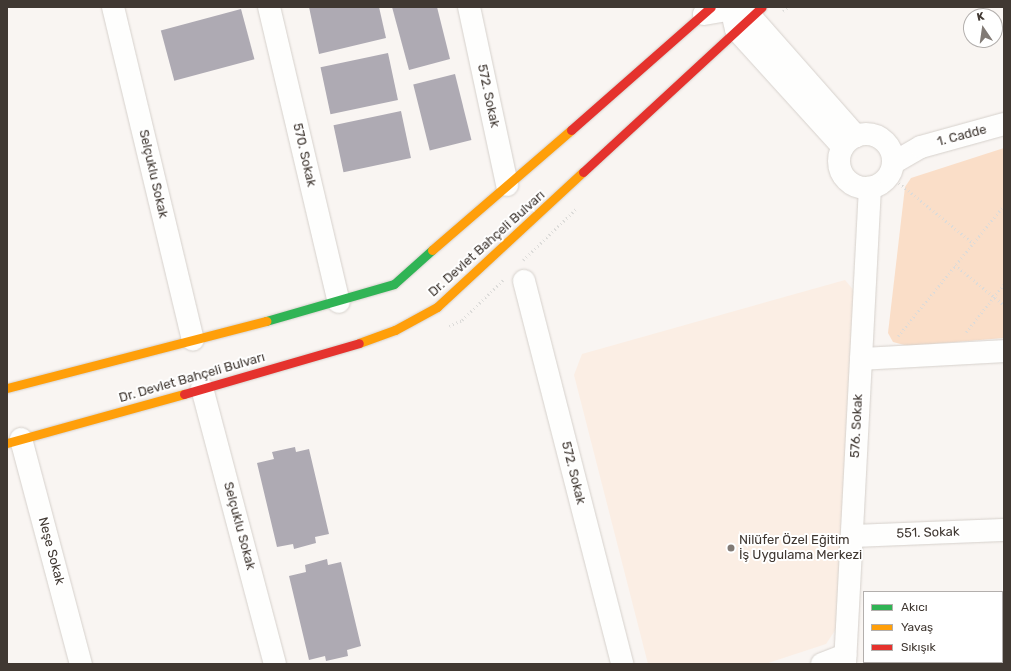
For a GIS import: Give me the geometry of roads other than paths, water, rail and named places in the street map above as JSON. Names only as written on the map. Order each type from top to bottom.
[{"type":"street","name":"Selçuklu Sokak","points":[[113,7],[193,340]]},
{"type":"street","name":"570. Sokak","points":[[269,7],[339,302]]},
{"type":"street","name":"572. Sokak","points":[[469,7],[507,185]]},
{"type":"street","points":[[7,388],[339,302],[394,284],[507,185],[733,13],[850,141]]},
{"type":"street","name":"Dr. Devlet Bahçeli Bulvarı","points":[[14,441],[337,351],[395,330],[437,307],[733,13]]},
{"type":"street","name":"1. Cadde","points":[[889,161],[921,147],[1004,124]]},
{"type":"street","points":[[874,136],[889,161],[870,188],[853,185],[844,175],[839,163],[850,141],[874,136]]},
{"type":"street","name":"576. Sokak","points":[[845,660],[852,536],[870,358],[870,188]]},
{"type":"street","name":"572. Sokak","points":[[524,281],[622,664]]},
{"type":"street","points":[[870,358],[1004,351]]},
{"type":"street","name":"Selçuklu Sokak","points":[[202,388],[275,664]]},
{"type":"street","name":"Neşe Sokak","points":[[14,441],[81,664]]},
{"type":"street","name":"551. Sokak","points":[[852,536],[1004,530]]},
{"type":"street","points":[[822,664],[845,660]]},
{"type":"place","name":"Nilüfer Özel Eğitim İş Uygulama Merkezi","points":[[731,548]]}]
